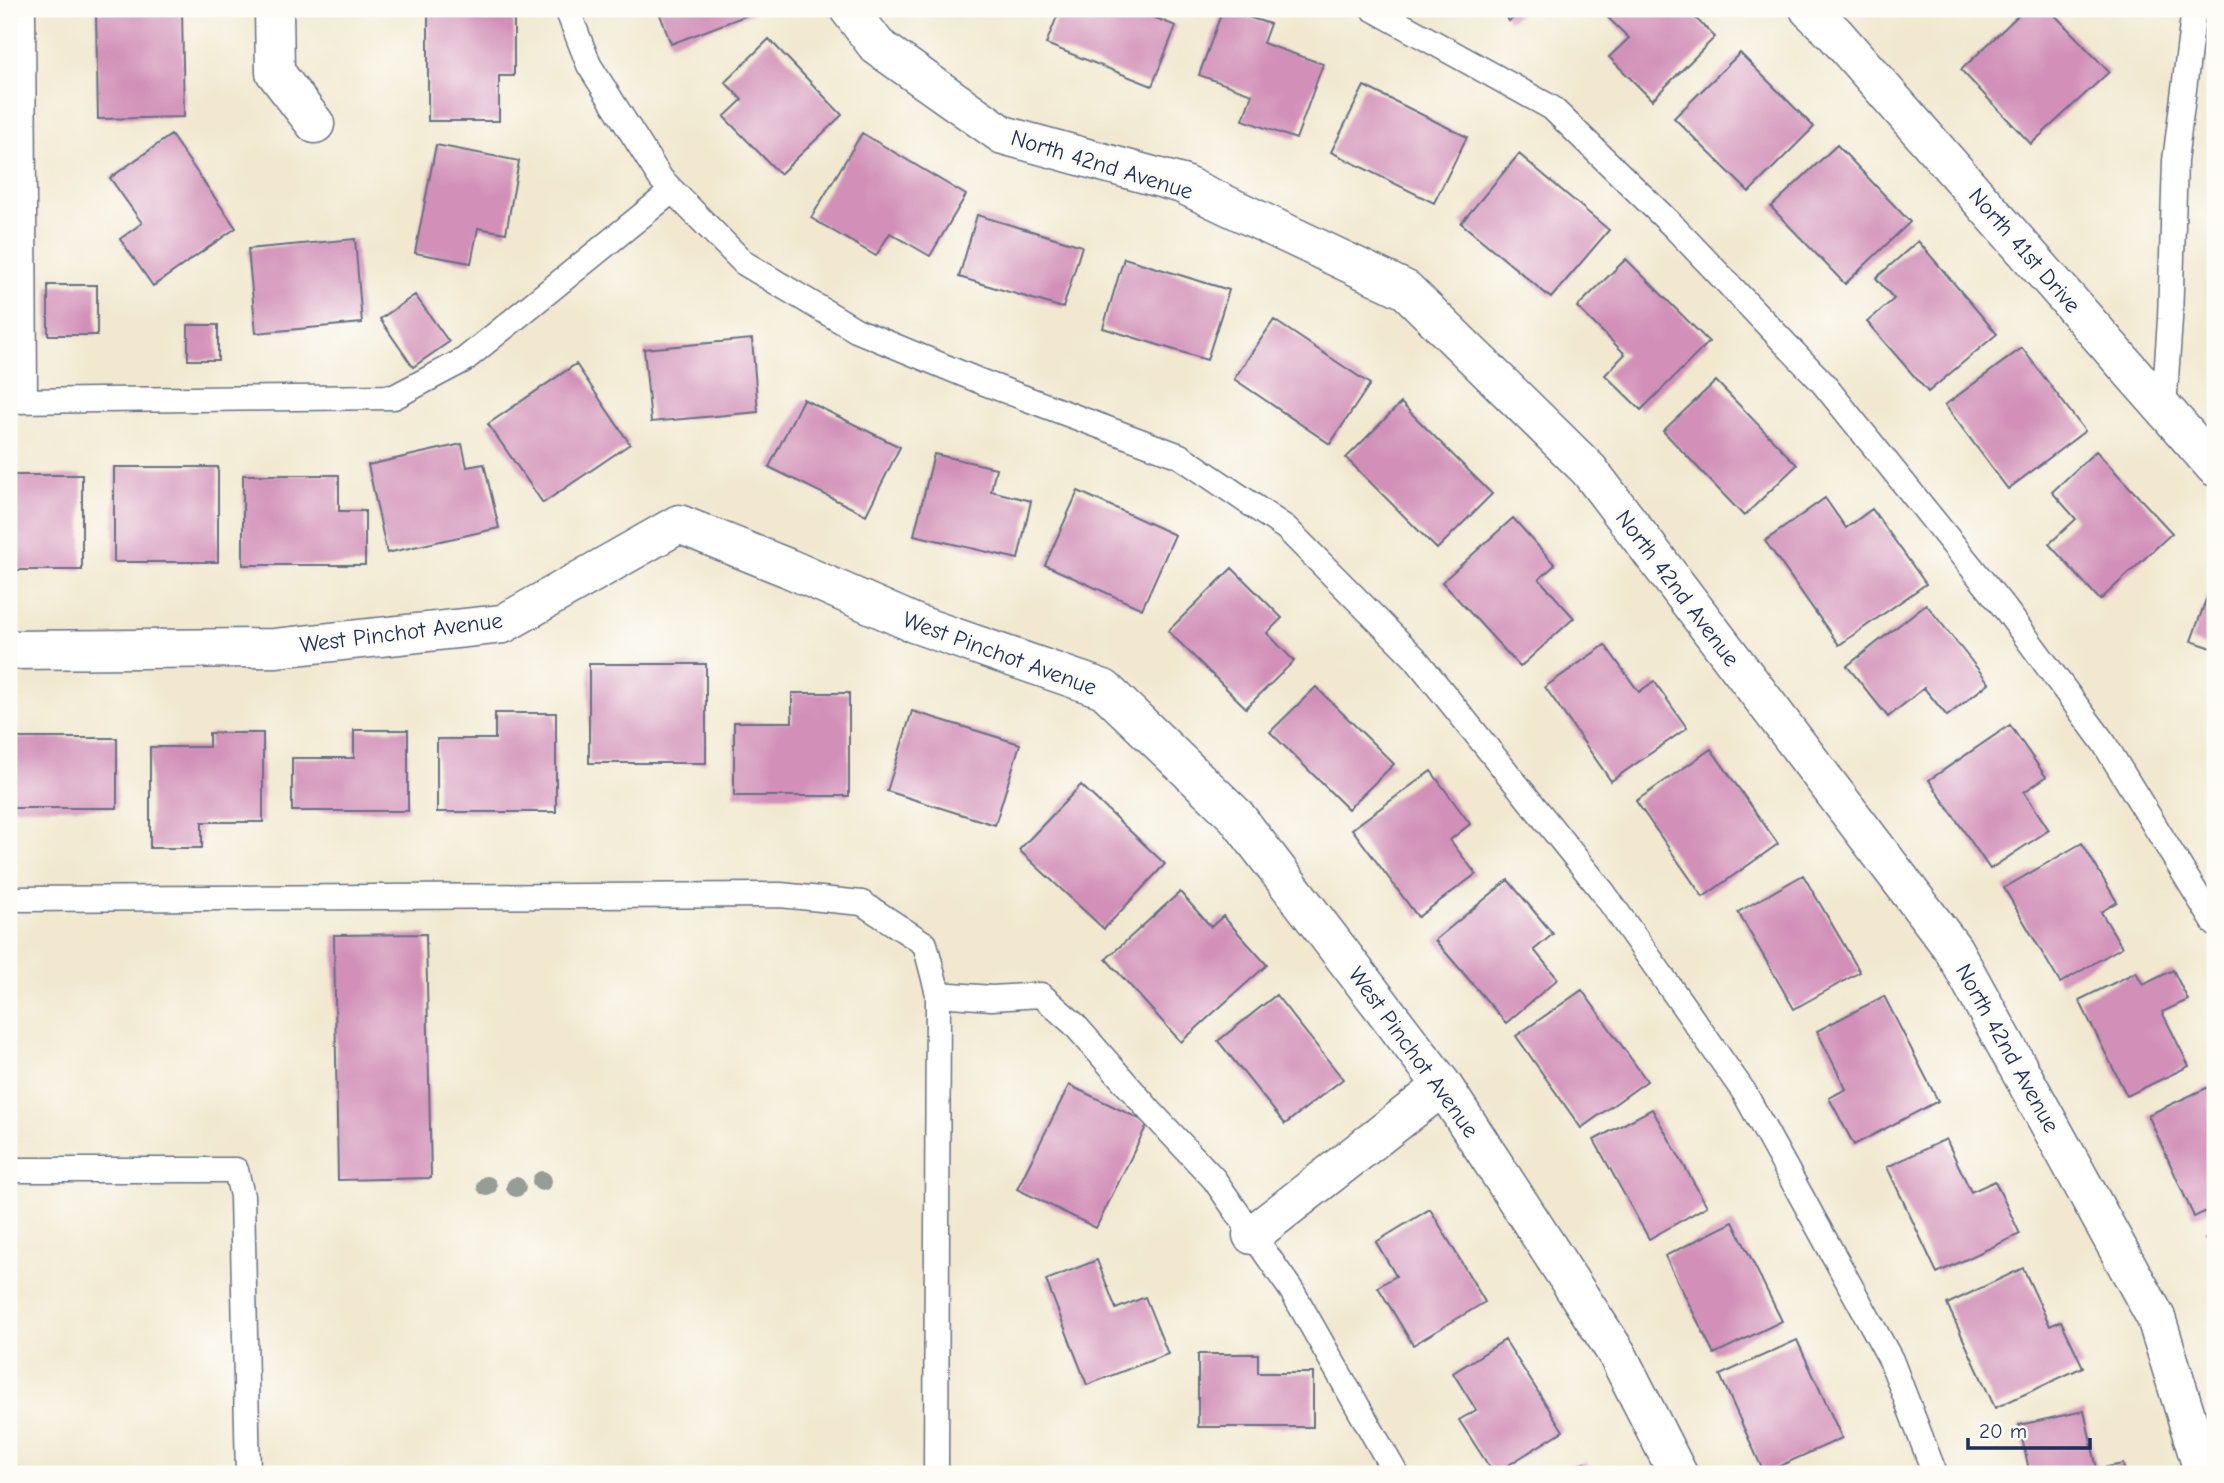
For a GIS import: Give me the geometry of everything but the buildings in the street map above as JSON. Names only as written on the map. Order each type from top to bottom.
[{"type":"street","points":[[274,9],[275,72],[315,124]]},
{"type":"street","name":"North 42nd Avenue","points":[[849,9],[877,46],[1003,135],[1181,184],[1406,290],[1588,470],[1953,949],[2156,1318],[2204,1474]]},
{"type":"street","name":"North 41st Drive","points":[[1833,17],[2215,467]]},
{"type":"street","name":"West Pinchot Avenue","points":[[9,650],[275,648],[503,624],[679,524],[916,624],[1104,689],[1236,816],[1443,1086],[1617,1354],[1678,1474]]},
{"type":"street","points":[[1252,1234],[1443,1086]]},
{"type":"lane","points":[[23,9],[17,401],[394,397],[464,360],[673,191]]},
{"type":"lane","points":[[567,9],[589,65],[661,179],[744,263],[856,330],[982,382],[1180,456],[1286,528],[1415,658],[1603,892],[1744,1091],[1891,1360],[1936,1474]]},
{"type":"lane","points":[[1373,9],[1552,108],[1674,227],[1822,382],[2006,610],[2104,743],[2215,924]]},
{"type":"lane","points":[[2164,408],[2175,161],[2194,9]]},
{"type":"lane","points":[[9,899],[780,895],[862,903],[925,944],[938,994],[936,1474]]},
{"type":"lane","points":[[938,994],[992,998],[1041,995],[1074,1024],[1214,1179],[1292,1291],[1395,1474]]},
{"type":"lane","points":[[9,1170],[236,1170],[242,1196],[248,1474]]}]
